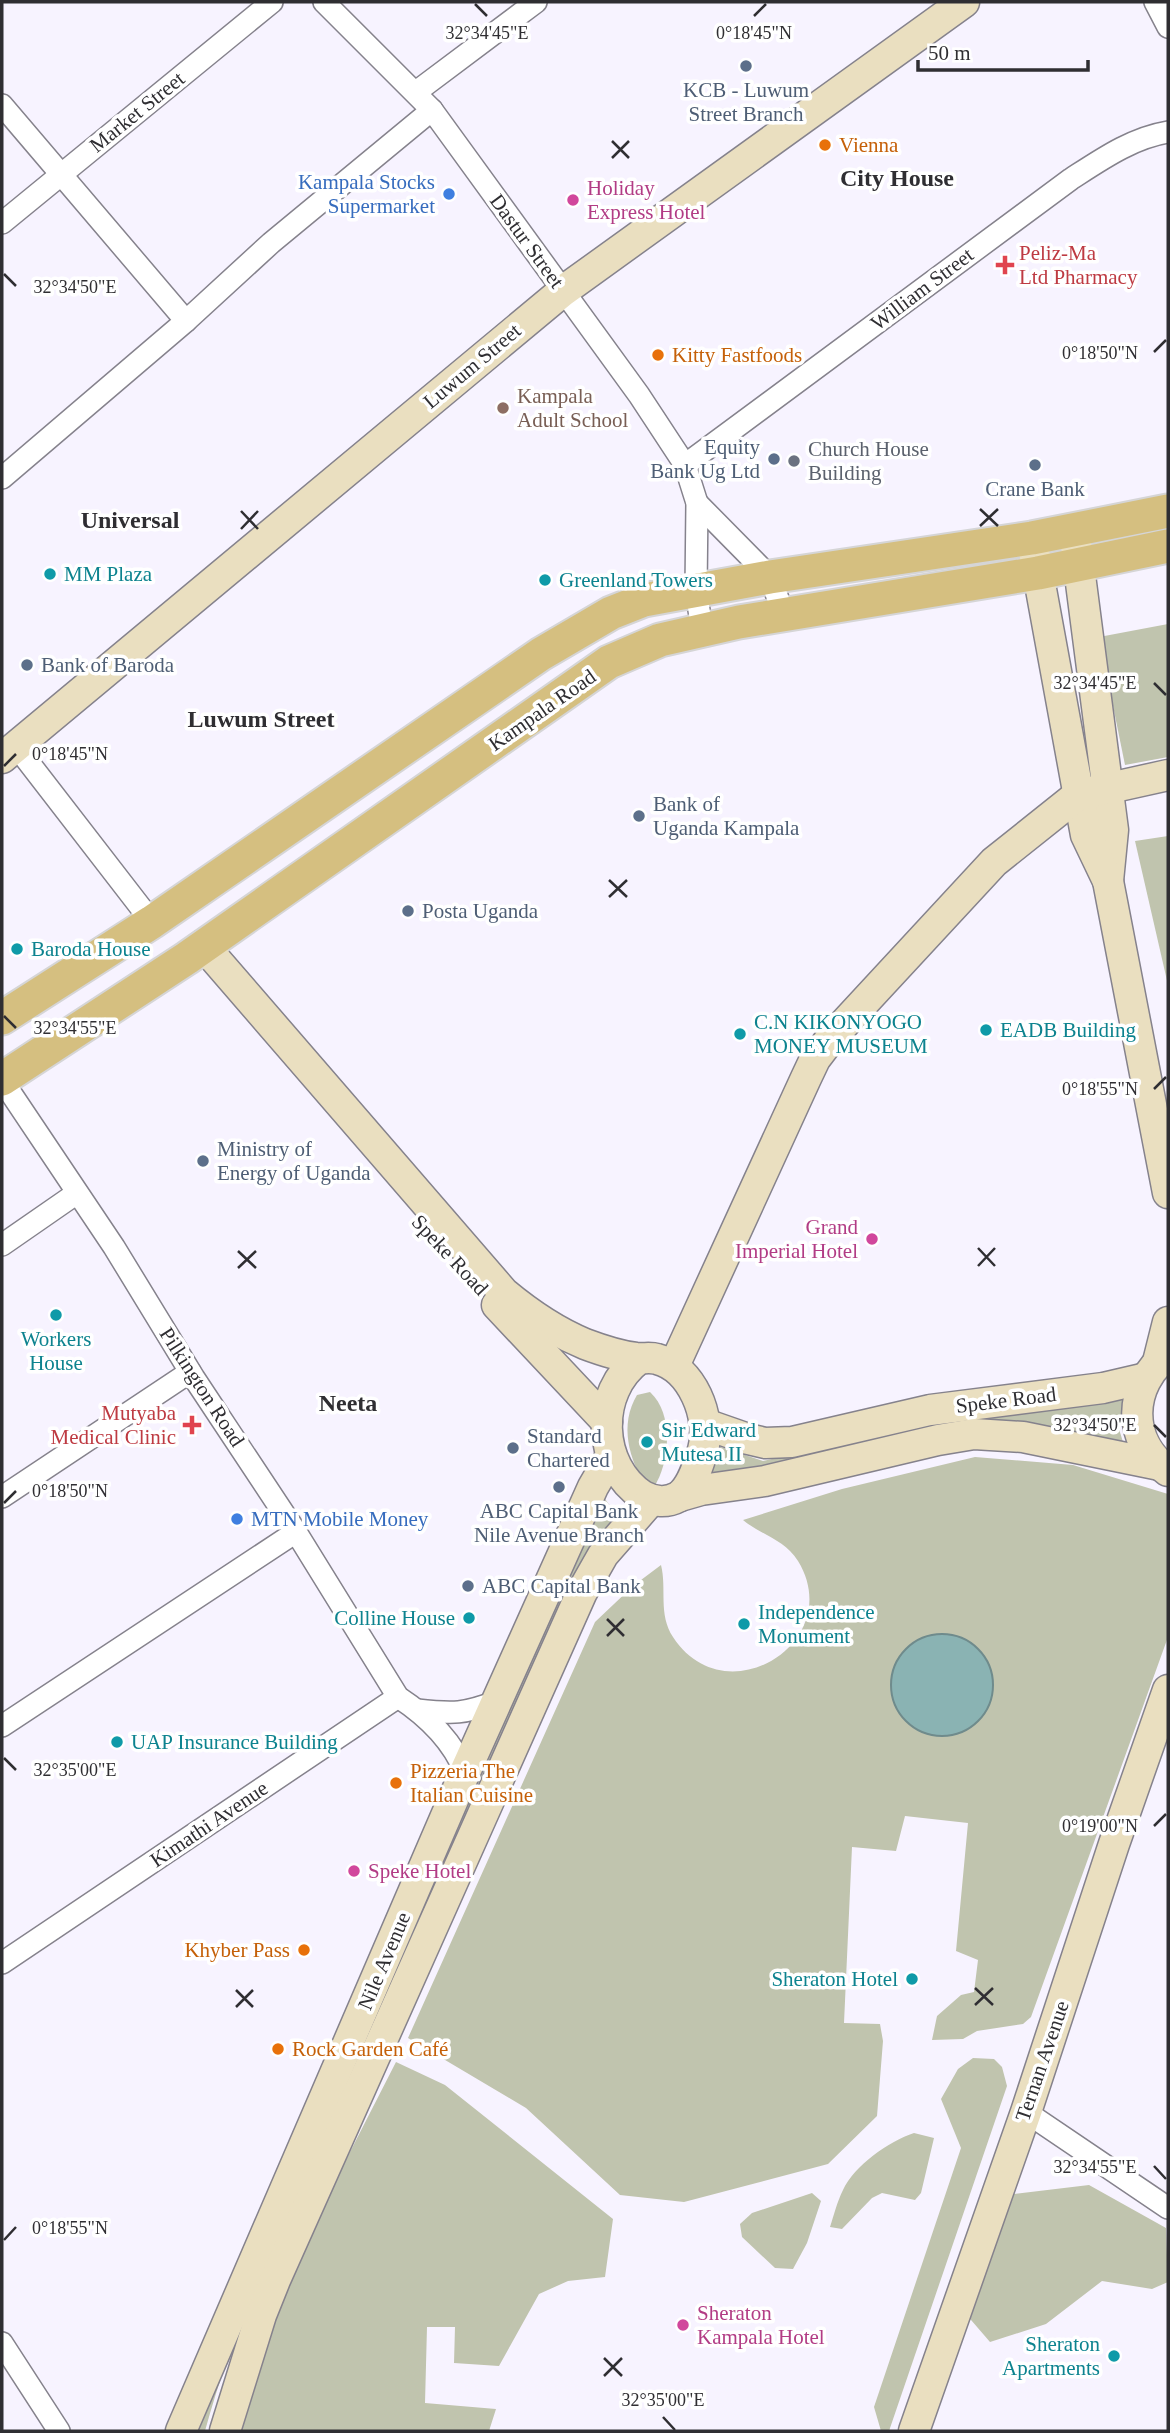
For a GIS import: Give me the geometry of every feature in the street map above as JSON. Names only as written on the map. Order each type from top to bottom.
[{"type":"main road","name":"Luwum Street","points":[[9,752],[564,290],[964,2]]},
{"type":"main road","name":"Kampala Road","points":[[2,1018],[152,922],[502,681],[611,613],[644,600],[770,577],[1032,538],[1168,511]]},
{"type":"main road","points":[[1074,529],[1113,830],[1108,881]]},
{"type":"main road","points":[[1032,538],[1086,835],[1108,881],[1168,1193]]},
{"type":"main road","name":"Kampala Road","points":[[2,1080],[398,812],[609,662],[660,640],[702,629],[1038,573],[1168,547]]},
{"type":"main road","points":[[674,1366],[815,1059],[831,1038],[994,862],[1034,829],[1078,795],[1168,775]]},
{"type":"main road","name":"Speke Road","points":[[195,951],[504,1293],[527,1312],[583,1343],[639,1359]]},
{"type":"main road","name":"Speke Road","points":[[195,951],[427,1232],[607,1422]]},
{"type":"main road","points":[[1164,1468],[1148,1451],[1138,1424],[1139,1396],[1157,1365],[1168,1322]]},
{"type":"main road","points":[[655,1358],[674,1366],[694,1392],[705,1424],[704,1446],[692,1480],[680,1496],[659,1502],[651,1500],[626,1482],[611,1456],[607,1422],[609,1404],[621,1378],[639,1359],[655,1358]]},
{"type":"main road","name":"Speke Road","points":[[705,1424],[757,1441],[792,1443],[930,1409],[1103,1388],[1157,1365]]},
{"type":"main road","name":"Speke Road","points":[[680,1496],[701,1490],[755,1483],[974,1434],[1023,1437],[1164,1468]]},
{"type":"main road","name":"Nile Avenue","points":[[181,2431],[465,1772],[593,1487],[611,1456]]},
{"type":"main road","name":"Nile Avenue","points":[[225,2431],[261,2315],[279,2269],[582,1592],[603,1555],[651,1500]]},
{"type":"main road","name":"Ternan Avenue","points":[[914,2431],[1026,2112],[1168,1690]]},
{"type":"street","name":"Market Street","points":[[2,223],[272,2]]},
{"type":"street","name":"Dastur Street","points":[[324,2],[432,110],[564,290],[685,465],[697,503],[696,591],[702,629]]},
{"type":"street","points":[[416,92],[536,2]]},
{"type":"street","points":[[1155,2],[1168,27]]},
{"type":"street","points":[[2,106],[186,321]]},
{"type":"street","points":[[2,478],[186,321],[271,243],[432,110]]},
{"type":"street","name":"William Street","points":[[685,465],[1071,179],[1116,150],[1168,132]]},
{"type":"street","name":"Dastur Street","points":[[697,503],[770,577],[784,615]]},
{"type":"street","points":[[9,752],[152,922]]},
{"type":"street","name":"Pilkington Road","points":[[2,1080],[114,1247],[398,1697]]},
{"type":"street","points":[[2,1245],[77,1193]]},
{"type":"street","points":[[2,1497],[190,1371]]},
{"type":"street","points":[[2,1726],[296,1532]]},
{"type":"street","points":[[398,1697],[417,1710],[457,1753],[465,1772]]},
{"type":"street","name":"Kimathi Avenue","points":[[2,1964],[398,1697]]},
{"type":"street","points":[[417,1710],[450,1713],[471,1711],[498,1700]]},
{"type":"street","points":[[1026,2112],[1168,2208]]},
{"type":"street","points":[[2,2343],[59,2431]]},
{"type":"shaded area","points":[[1168,624],[1168,757],[1125,765],[1099,637]]},
{"type":"shaded area","points":[[1168,836],[1168,985],[1135,841]]},
{"type":"shaded area","points":[[650,1392],[663,1413],[667,1438],[664,1465],[659,1477],[654,1487],[646,1487],[631,1453],[627,1430],[628,1418],[637,1395]]},
{"type":"shaded area","points":[[1126,1395],[1119,1429],[1123,1442],[1048,1431],[942,1430],[940,1421]]},
{"type":"shaded area","points":[[928,1424],[929,1433],[703,1482],[716,1462],[718,1446],[763,1461]]},
{"type":"shaded area","points":[[975,1457],[1073,1465],[1168,1494],[1168,1637],[1031,2017],[1023,2024],[977,2031],[963,2039],[932,2040],[937,2016],[961,1995],[974,1992],[978,1960],[956,1951],[968,1823],[905,1816],[896,1851],[852,1847],[844,2023],[880,2024],[883,2041],[877,2116],[828,2164],[684,2202],[620,2195],[526,2108],[408,2038],[595,1622],[633,1586],[661,1565],[664,1610],[673,1637],[696,1660],[722,1671],[749,1670],[774,1659],[794,1642],[807,1618],[809,1591],[798,1561],[786,1547],[743,1520],[842,1489]]},
{"type":"shaded area","points":[[596,1487],[611,1507],[632,1512],[602,1542],[553,1627],[279,2231],[238,2329],[205,2431],[195,2431],[201,2404],[245,2278],[584,1535]]},
{"type":"shaded area","points":[[942,1634],[961,1638],[978,1649],[989,1666],[993,1685],[989,1704],[978,1721],[961,1732],[942,1736],[923,1732],[906,1721],[895,1704],[891,1685],[895,1666],[906,1649],[923,1638]]},
{"type":"shaded area","points":[[973,2058],[994,2059],[1002,2067],[1007,2086],[889,2431],[881,2431],[874,2407],[961,2148],[941,2099],[958,2069]]},
{"type":"shaded area","points":[[396,2062],[445,2085],[613,2219],[605,2277],[568,2281],[539,2294],[499,2366],[454,2363],[455,2327],[427,2327],[425,2403],[496,2409],[489,2431],[230,2431],[284,2281]]},
{"type":"shaded area","points":[[914,2133],[934,2138],[921,2193],[915,2200],[882,2193],[872,2198],[842,2229],[830,2227],[841,2195],[855,2172],[883,2148]]},
{"type":"shaded area","points":[[1089,2185],[1166,2228],[1168,2282],[1152,2289],[1102,2281],[1046,2324],[990,2342],[965,2313],[1014,2194]]},
{"type":"shaded area","points":[[812,2193],[821,2201],[807,2243],[793,2269],[775,2268],[742,2237],[740,2224],[752,2213]]},
{"type":"place","name":"KCB - Luwum Street Branch","points":[[746,66]]},
{"type":"place","name":"Vienna","points":[[825,145]]},
{"type":"place","name":"Kampala Stocks Supermarket","points":[[449,194]]},
{"type":"place","name":"Holiday Express Hotel","points":[[573,200]]},
{"type":"place","name":"Peliz-Ma Ltd Pharmacy","points":[[1005,265]]},
{"type":"place","name":"Kitty Fastfoods","points":[[658,355]]},
{"type":"place","name":"Kampala Adult School","points":[[503,408]]},
{"type":"place","name":"Equity Bank Ug Ltd","points":[[774,459]]},
{"type":"place","name":"Church House Building","points":[[794,461]]},
{"type":"place","name":"Crane Bank","points":[[1035,465]]},
{"type":"place","name":"MM Plaza","points":[[50,574]]},
{"type":"place","name":"Greenland Towers","points":[[545,580]]},
{"type":"place","name":"Bank of Baroda","points":[[27,665]]},
{"type":"place","name":"Bank of Uganda Kampala","points":[[639,816]]},
{"type":"place","name":"Posta Uganda","points":[[408,911]]},
{"type":"place","name":"Baroda House","points":[[17,949]]},
{"type":"place","name":"EADB Building","points":[[986,1030]]},
{"type":"place","name":"C.N KIKONYOGO MONEY MUSEUM","points":[[740,1034]]},
{"type":"place","name":"Ministry of Energy of Uganda","points":[[203,1161]]},
{"type":"place","name":"Grand Imperial Hotel","points":[[872,1239]]},
{"type":"place","name":"Workers House","points":[[56,1315]]},
{"type":"place","name":"Mutyaba Medical Clinic","points":[[192,1425]]},
{"type":"place","name":"Sir Edward Mutesa II","points":[[647,1442]]},
{"type":"place","name":"Standard Chartered","points":[[513,1448]]},
{"type":"place","name":"ABC Capital Bank Nile Avenue Branch","points":[[559,1487]]},
{"type":"place","name":"MTN Mobile Money","points":[[237,1519]]},
{"type":"place","name":"ABC Capital Bank","points":[[468,1586]]},
{"type":"place","name":"Colline House","points":[[469,1618]]},
{"type":"place","name":"Independence Monument","points":[[744,1624]]},
{"type":"place","name":"UAP Insurance Building","points":[[117,1742]]},
{"type":"place","name":"Pizzeria The Italian Cuisine","points":[[396,1783]]},
{"type":"place","name":"Speke Hotel","points":[[354,1871]]},
{"type":"place","name":"Khyber Pass","points":[[304,1950]]},
{"type":"place","name":"Sheraton Hotel","points":[[912,1979]]},
{"type":"place","name":"Rock Garden Café","points":[[278,2049]]},
{"type":"place","name":"Sheraton Kampala Hotel","points":[[683,2325]]},
{"type":"place","name":"Sheraton Apartments","points":[[1114,2356]]},
{"type":"district","name":"City House","points":[[897,178]]},
{"type":"district","name":"Universal","points":[[130,520]]},
{"type":"district","name":"Luwum Street","points":[[261,719]]},
{"type":"district","name":"Neeta","points":[[348,1403]]}]
